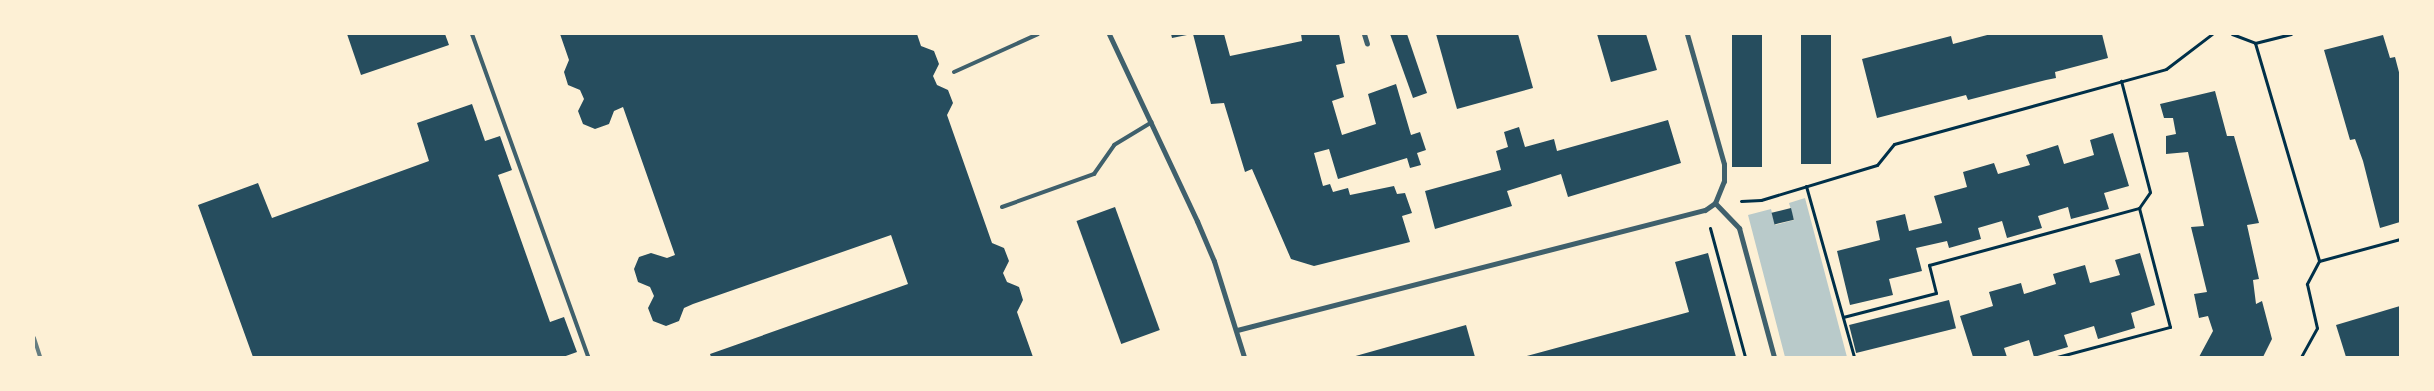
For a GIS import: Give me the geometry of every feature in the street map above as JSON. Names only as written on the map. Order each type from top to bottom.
[{"type":"street","points":[[1109,34],[1152,122],[1214,261],[1244,357]]},
{"type":"street","points":[[1364,34],[1367,44]]},
{"type":"street","points":[[1237,330],[1705,210],[1715,203],[1724,181],[1724,164],[1687,34]]},
{"type":"street","points":[[1715,203],[1738,228],[1774,357]]},
{"type":"lane","points":[[472,34],[588,357]]},
{"type":"lane","points":[[954,72],[1038,34]]},
{"type":"lane","points":[[1002,207],[1094,174],[1114,146],[1152,122]]},
{"type":"path","points":[[1715,203],[1761,200],[1877,165],[1894,144],[2166,69],[2212,34]]},
{"type":"path","points":[[2232,34],[2255,43],[2292,34]]},
{"type":"path","points":[[2255,43],[2319,261],[2307,284],[2317,328],[2301,357]]},
{"type":"path","points":[[1843,317],[1936,293],[1929,265],[2139,208],[2150,192],[2122,81]]},
{"type":"path","points":[[1806,186],[1854,357]]},
{"type":"path","points":[[2057,357],[2170,327],[2139,208]]},
{"type":"path","points":[[1705,210],[1745,357]]},
{"type":"path","points":[[2319,261],[2400,239]]},
{"type":"shaded area","points":[[1805,198],[1847,357],[1785,357],[1748,215],[1771,209],[1775,225],[1794,220],[1789,203]]},
{"type":"building","points":[[347,34],[445,34],[449,45],[361,75]]},
{"type":"building","points":[[560,34],[917,34],[921,46],[934,51],[939,64],[933,76],[937,85],[948,90],[953,103],[947,115],[992,243],[1004,248],[1009,261],[1003,273],[1007,282],[1019,287],[1023,300],[1017,312],[1033,357],[711,357],[710,354],[908,284],[891,235],[693,304],[684,308],[679,321],[666,326],[653,321],[648,308],[654,296],[650,287],[638,282],[634,269],[639,257],[651,253],[667,258],[675,255],[623,107],[614,111],[609,124],[595,129],[583,124],[578,111],[584,99],[580,90],[568,85],[564,72],[569,60]]},
{"type":"building","points":[[1171,34],[1187,34],[1187,35],[1172,38]]},
{"type":"building","points":[[1193,34],[1224,34],[1230,56],[1302,41],[1301,34],[1339,34],[1345,63],[1336,65],[1344,97],[1332,101],[1342,135],[1376,124],[1368,94],[1396,84],[1411,135],[1420,132],[1426,150],[1417,153],[1421,165],[1410,168],[1407,158],[1338,179],[1329,149],[1314,153],[1323,186],[1330,184],[1333,192],[1348,188],[1350,195],[1394,186],[1397,194],[1405,193],[1412,213],[1402,216],[1410,242],[1314,266],[1291,259],[1252,169],[1245,172],[1224,103],[1211,104]]},
{"type":"building","points":[[1390,34],[1407,34],[1427,93],[1413,98]]},
{"type":"building","points":[[1436,34],[1518,34],[1533,88],[1457,109]]},
{"type":"building","points":[[1597,34],[1646,34],[1657,70],[1611,82]]},
{"type":"building","points":[[1732,34],[1762,34],[1762,167],[1732,167]]},
{"type":"building","points":[[1801,34],[1831,34],[1831,164],[1801,164]]},
{"type":"building","points":[[1991,34],[2102,34],[2108,58],[2055,72],[2056,78],[1968,100],[1966,95],[1877,118],[1862,59],[1951,36],[1953,44]]},
{"type":"building","points":[[2383,35],[2390,58],[2395,57],[2400,76],[2400,222],[2380,228],[2363,161],[2355,139],[2350,140],[2324,50]]},
{"type":"building","points":[[2215,91],[2227,136],[2234,136],[2259,223],[2247,225],[2259,279],[2253,280],[2256,304],[2262,301],[2272,339],[2263,357],[2199,357],[2213,331],[2208,316],[2199,318],[2194,294],[2207,292],[2191,227],[2204,226],[2188,152],[2166,154],[2166,136],[2176,134],[2173,118],[2164,118],[2160,104]]},
{"type":"building","points":[[472,104],[485,141],[500,136],[512,170],[498,175],[550,322],[564,317],[577,352],[563,357],[253,357],[198,205],[258,183],[272,218],[429,161],[417,123]]},
{"type":"building","points":[[1668,120],[1681,163],[1568,197],[1561,174],[1507,191],[1512,206],[1435,229],[1425,191],[1501,170],[1496,151],[1508,147],[1504,132],[1519,127],[1525,147],[1554,139],[1557,151]]},
{"type":"building","points":[[2113,133],[2129,186],[2104,193],[2109,209],[2071,219],[2068,207],[2038,216],[2042,228],[2007,238],[2002,221],[1978,228],[1981,239],[1949,248],[1947,241],[1916,248],[1922,271],[1889,279],[1893,295],[1850,305],[1837,251],[1880,240],[1876,221],[1905,214],[1909,231],[1942,223],[1934,196],[1967,187],[1963,172],[1994,163],[1998,174],[2030,165],[2026,155],[2058,145],[2064,164],[2094,155],[2090,140]]},
{"type":"building","points":[[1115,207],[1160,330],[1121,344],[1076,221]]},
{"type":"building","points":[[1791,208],[1794,220],[1774,224],[1772,213]]},
{"type":"building","points":[[1708,253],[1736,357],[1523,357],[1689,312],[1675,262]]},
{"type":"building","points":[[2140,253],[2155,305],[2131,313],[2135,328],[2098,339],[2094,326],[2064,335],[2068,347],[2034,357],[2029,340],[2004,348],[2007,357],[1973,357],[1960,316],[1993,306],[1989,292],[2021,283],[2024,294],[2056,284],[2053,274],[2085,265],[2090,283],[2120,275],[2115,260]]},
{"type":"building","points":[[1949,300],[1956,328],[1856,353],[1849,325]]},
{"type":"building","points":[[2400,306],[2400,357],[2346,357],[2336,325]]},
{"type":"building","points":[[1466,325],[1475,357],[1352,357]]},
{"type":"railway","points":[[34,338],[40,357]]}]
